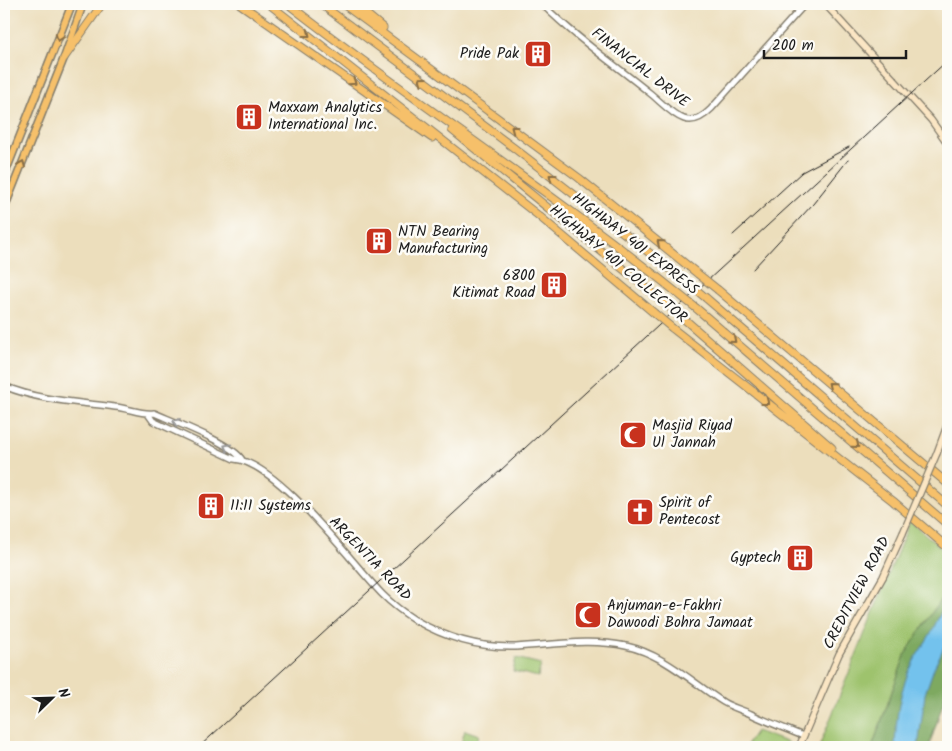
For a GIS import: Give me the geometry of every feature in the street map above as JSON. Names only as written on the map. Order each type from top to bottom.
[{"type":"highway","points":[[64,58],[102,4]]},
{"type":"highway","points":[[240,4],[404,118],[539,216]]},
{"type":"highway","name":"HIGHWAY 401 COLLECTOR","points":[[269,4],[539,216],[672,328],[892,501],[948,548]]},
{"type":"highway","name":"HIGHWAY 401 EXPRESS","points":[[288,4],[570,210],[676,292],[948,525]]},
{"type":"highway","name":"HIGHWAY 401 EXPRESS","points":[[321,4],[514,148],[687,282],[948,506]]},
{"type":"highway","points":[[343,4],[580,178],[718,290],[948,484]]},
{"type":"highway","points":[[354,4],[439,74]]},
{"type":"highway","points":[[396,84],[683,318],[892,501]]},
{"type":"main road","points":[[4,176],[72,4]]},
{"type":"main road","points":[[4,210],[64,58],[83,4]]},
{"type":"main road","points":[[825,4],[931,120],[948,144]]},
{"type":"main road","name":"CREDITVIEW ROAD","points":[[799,747],[839,654],[883,577],[937,453],[948,423]]},
{"type":"street","name":"FINANCIAL DRIVE","points":[[542,4],[664,105],[682,118],[690,120],[702,117],[711,109],[806,4]]},
{"type":"street","name":"ARGENTIA ROAD","points":[[4,386],[38,398],[117,407],[148,414],[154,413],[194,430],[239,454],[242,460]]},
{"type":"street","name":"ARGENTIA ROAD","points":[[148,414],[152,421],[231,458],[242,460],[274,478],[397,608],[415,620],[443,634],[490,646],[515,647],[602,642],[627,646],[658,658],[685,674],[725,703],[803,736]]},
{"type":"green space","points":[[910,521],[948,554],[948,588],[906,653],[872,747],[819,747]]},
{"type":"green space","points":[[948,588],[948,687],[929,747],[872,747],[906,653]]},
{"type":"green space","points":[[516,658],[541,664],[538,677],[513,671]]},
{"type":"green space","points":[[465,730],[479,735],[475,747],[460,747]]},
{"type":"green space","points":[[756,731],[789,743],[787,747],[745,747]]},
{"type":"water","points":[[948,601],[948,639],[934,668],[925,694],[918,747],[895,747],[899,705],[904,685],[916,656],[930,635]]},
{"type":"railway","points":[[199,747],[948,60]]},
{"type":"railway","points":[[733,235],[802,172],[849,147]]},
{"type":"railway","points":[[753,269],[813,204],[848,160]]},
{"type":"place","name":"Pride Pak","points":[[538,54]]},
{"type":"place","name":"Maxxam Analytics International Inc.","points":[[249,117]]},
{"type":"place","name":"NTN Bearing Manufacturing","points":[[379,241]]},
{"type":"place","name":"6800 Kitimat Road","points":[[554,285]]},
{"type":"place","name":"Masjid Riyad Ul Jannah","points":[[633,435]]},
{"type":"place","name":"11:11 Systems","points":[[211,506]]},
{"type":"place","name":"Spirit of Pentecost","points":[[640,512]]},
{"type":"place","name":"Gyptech","points":[[800,558]]},
{"type":"place","name":"Anjuman-e-Fakhri Dawoodi Bohra Jamaat","points":[[588,615]]}]
